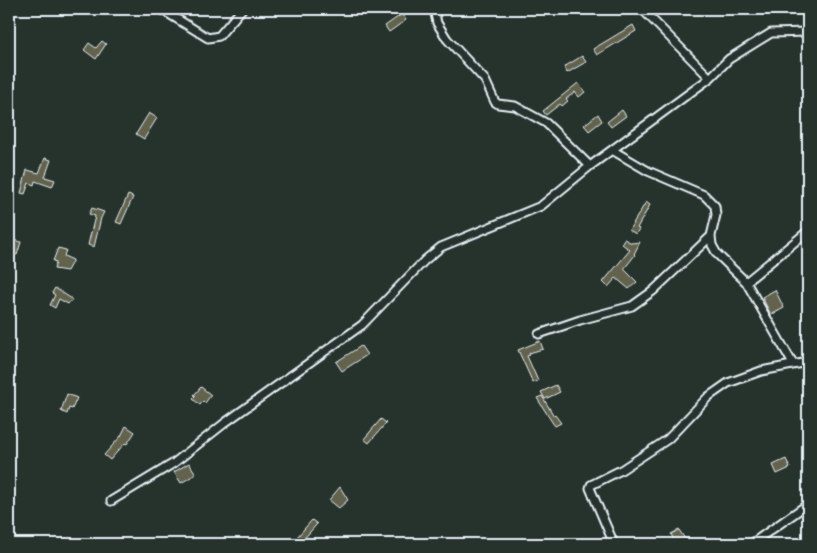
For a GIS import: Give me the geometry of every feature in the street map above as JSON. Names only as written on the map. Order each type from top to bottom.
[{"type":"street","points":[[161,9],[208,38],[219,36],[242,9]]},
{"type":"street","points":[[434,9],[437,23],[447,39],[485,80],[495,102],[515,106],[546,123],[590,166]]},
{"type":"street","points":[[642,9],[710,78]]},
{"type":"street","points":[[111,501],[174,463],[226,422],[362,325],[440,247],[541,206],[590,166],[710,78],[728,59],[771,33],[808,32]]},
{"type":"street","points":[[612,150],[648,171],[704,195],[715,206],[716,215],[710,236],[712,245],[718,254],[746,282],[793,364]]},
{"type":"street","points":[[746,282],[808,231]]},
{"type":"street","points":[[539,334],[580,320],[632,306],[653,292],[710,236]]},
{"type":"street","points":[[614,544],[590,488],[591,485],[621,470],[668,440],[708,397],[728,383],[761,371],[808,362]]},
{"type":"street","points":[[751,544],[808,504]]},
{"type":"building","points":[[402,14],[406,20],[389,32],[385,26]]},
{"type":"building","points":[[633,25],[636,31],[597,55],[593,49]]},
{"type":"building","points":[[102,41],[106,44],[96,59],[84,50],[89,43],[96,48]]},
{"type":"building","points":[[582,56],[586,62],[567,73],[564,67]]},
{"type":"building","points":[[578,83],[585,92],[579,97],[575,92],[566,99],[568,101],[562,106],[560,104],[546,115],[543,111]]},
{"type":"building","points":[[622,110],[626,116],[611,127],[607,122]]},
{"type":"building","points":[[149,113],[157,118],[144,139],[136,134]]},
{"type":"building","points":[[598,114],[602,121],[589,131],[584,125]]},
{"type":"building","points":[[45,158],[51,160],[45,177],[55,180],[52,187],[35,181],[34,185],[29,183],[25,194],[21,193],[27,170],[39,173]]},
{"type":"building","points":[[128,195],[133,197],[121,224],[116,222]]},
{"type":"building","points":[[646,202],[650,205],[637,228],[639,229],[636,234],[629,230]]},
{"type":"building","points":[[92,208],[104,212],[94,247],[88,245],[95,216],[89,214]]},
{"type":"building","points":[[9,239],[21,242],[17,255],[9,252]]},
{"type":"building","points":[[624,239],[632,243],[640,242],[635,255],[624,269],[637,282],[629,289],[616,278],[608,287],[603,282],[630,250],[622,244]]},
{"type":"building","points":[[58,248],[66,250],[64,256],[73,260],[67,271],[54,269],[56,262],[53,261]]},
{"type":"building","points":[[55,288],[72,299],[68,304],[59,299],[55,308],[50,305],[55,295],[52,293]]},
{"type":"building","points":[[775,290],[784,308],[771,315],[762,297]]},
{"type":"building","points":[[540,341],[543,349],[529,353],[530,355],[527,356],[538,381],[533,383],[518,350]]},
{"type":"building","points":[[361,346],[367,355],[342,371],[336,362]]},
{"type":"building","points":[[556,385],[560,392],[545,399],[541,392]]},
{"type":"building","points":[[201,387],[211,395],[205,403],[203,401],[200,405],[193,399]]},
{"type":"building","points":[[67,394],[77,398],[72,409],[69,408],[67,414],[61,411]]},
{"type":"building","points":[[542,396],[554,416],[561,423],[555,426],[552,422],[537,398]]},
{"type":"building","points":[[381,419],[386,423],[369,443],[364,439]]},
{"type":"building","points":[[126,426],[135,432],[127,444],[125,443],[110,460],[104,455],[121,436]]},
{"type":"building","points":[[786,459],[790,468],[777,474],[773,465]]},
{"type":"building","points":[[189,463],[196,474],[181,483],[174,472]]},
{"type":"building","points":[[340,487],[348,500],[339,508],[329,500]]},
{"type":"building","points":[[312,520],[317,524],[302,541],[297,537]]},
{"type":"building","points":[[679,530],[690,544],[674,544],[671,534]]}]
